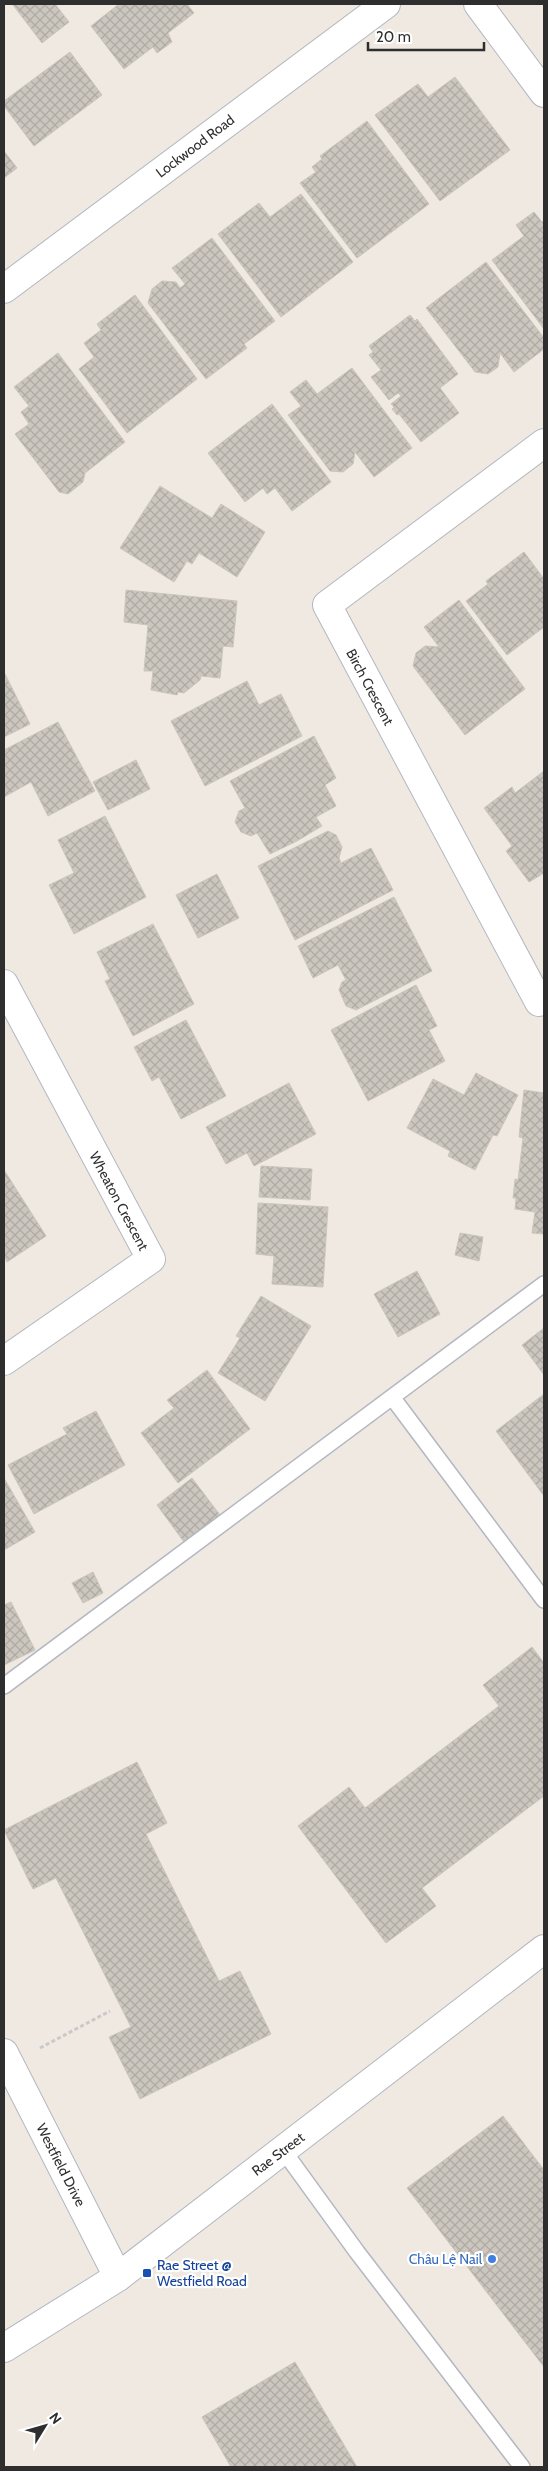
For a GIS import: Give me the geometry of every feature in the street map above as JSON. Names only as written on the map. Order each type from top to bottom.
[{"type":"street","name":"Lockwood Road","points":[[4,289],[386,4]]},
{"type":"street","points":[[478,4],[544,93]]},
{"type":"street","name":"Birch Crescent","points":[[544,443],[327,606],[539,1002],[544,998]]},
{"type":"street","name":"Wheaton Crescent","points":[[4,984],[151,1259],[4,1361]]},
{"type":"street","name":"Rae Street","points":[[4,2348],[118,2277],[544,1949]]},
{"type":"street","name":"Westfield Drive","points":[[5,2055],[118,2277]]},
{"type":"lane","points":[[4,1686],[544,1284]]},
{"type":"lane","points":[[392,1397],[544,1600]]},
{"type":"lane","points":[[283,2150],[357,2252],[522,2467]]},
{"type":"path","points":[[5,2055],[36,2050],[110,2012]]},
{"type":"building","points":[[55,4],[69,22],[42,43],[13,5]]},
{"type":"building","points":[[119,4],[187,4],[194,13],[168,33],[172,42],[157,53],[153,47],[124,69],[91,26]]},
{"type":"building","points":[[70,52],[102,95],[34,146],[4,106],[4,101]]},
{"type":"building","points":[[455,77],[510,150],[440,201],[375,115],[418,84],[428,97]]},
{"type":"building","points":[[367,121],[429,204],[357,258],[300,183],[316,172],[312,167],[322,159],[320,156]]},
{"type":"building","points":[[4,151],[17,168],[4,178]]},
{"type":"building","points":[[301,194],[353,262],[281,317],[218,234],[259,203],[270,217]]},
{"type":"building","points":[[534,212],[542,222],[544,220],[544,329],[492,260],[524,236],[516,225]]},
{"type":"building","points":[[212,238],[275,321],[244,344],[247,348],[206,379],[148,303],[152,289],[162,281],[176,282],[180,288],[185,284],[172,268]]},
{"type":"building","points":[[486,262],[544,338],[544,349],[514,372],[500,353],[498,367],[488,374],[475,372],[426,308]]},
{"type":"building","points":[[135,295],[197,379],[127,433],[79,369],[94,357],[84,343],[101,330],[97,324]]},
{"type":"building","points":[[410,315],[415,321],[417,319],[458,374],[440,388],[459,413],[421,442],[399,414],[397,415],[392,409],[394,407],[391,404],[401,396],[398,393],[389,400],[371,377],[381,370],[369,355],[373,352],[369,346]]},
{"type":"building","points":[[58,353],[125,442],[85,473],[83,482],[68,494],[59,492],[15,434],[29,424],[21,412],[29,406],[14,387]]},
{"type":"building","points":[[352,368],[412,448],[374,477],[355,452],[353,464],[343,472],[330,471],[288,415],[301,406],[290,392],[306,380],[317,394]]},
{"type":"building","points":[[272,404],[331,482],[292,511],[275,488],[267,494],[263,488],[245,502],[208,453]]},
{"type":"building","points":[[160,486],[212,518],[221,504],[265,532],[237,577],[199,553],[192,564],[187,561],[174,582],[120,548]]},
{"type":"building","points":[[524,552],[544,579],[544,627],[507,655],[466,601],[488,584],[486,581]]},
{"type":"building","points":[[126,590],[237,601],[233,647],[223,646],[220,678],[201,676],[200,680],[184,693],[178,692],[177,695],[151,690],[153,671],[144,671],[148,625],[124,622]]},
{"type":"building","points":[[459,600],[525,689],[465,735],[413,666],[416,653],[425,646],[439,647],[424,627]]},
{"type":"building","points":[[4,672],[30,724],[4,737]]},
{"type":"building","points":[[247,681],[259,705],[281,694],[302,736],[205,786],[171,721]]},
{"type":"building","points":[[58,722],[95,791],[48,816],[31,782],[4,797],[4,750]]},
{"type":"building","points":[[314,736],[336,778],[325,785],[336,806],[316,817],[322,826],[270,854],[257,833],[251,836],[241,832],[235,822],[239,811],[245,808],[230,781]]},
{"type":"building","points":[[136,760],[150,789],[108,810],[93,782]]},
{"type":"building","points":[[544,771],[544,873],[529,882],[506,851],[512,846],[484,808],[512,787],[515,793]]},
{"type":"building","points":[[105,816],[146,897],[74,934],[49,885],[74,873],[58,840]]},
{"type":"building","points":[[328,831],[336,835],[342,847],[339,858],[341,863],[371,848],[393,890],[295,940],[258,866]]},
{"type":"building","points":[[217,874],[239,918],[198,938],[176,895]]},
{"type":"building","points":[[394,897],[432,971],[356,1010],[346,1006],[339,990],[342,982],[346,980],[338,965],[313,978],[298,946]]},
{"type":"building","points":[[153,924],[194,1004],[133,1036],[105,981],[110,979],[97,952]]},
{"type":"building","points":[[416,985],[437,1026],[429,1030],[445,1061],[368,1101],[331,1030]]},
{"type":"building","points":[[186,1020],[226,1096],[181,1119],[159,1077],[152,1081],[134,1047]]},
{"type":"building","points":[[476,1073],[518,1095],[497,1136],[493,1135],[475,1170],[448,1156],[450,1151],[407,1128],[433,1079],[464,1095]]},
{"type":"building","points":[[289,1083],[316,1134],[254,1166],[247,1153],[226,1164],[206,1127]]},
{"type":"building","points":[[524,1090],[544,1093],[544,1234],[532,1233],[535,1212],[515,1209],[516,1198],[513,1198],[515,1179],[518,1180],[523,1138],[519,1137]]},
{"type":"building","points":[[261,1166],[312,1169],[310,1200],[259,1197]]},
{"type":"building","points":[[4,1170],[46,1236],[7,1262],[4,1256]]},
{"type":"building","points":[[258,1203],[328,1207],[323,1287],[272,1284],[274,1256],[256,1254]]},
{"type":"building","points":[[460,1233],[483,1237],[479,1261],[455,1255]]},
{"type":"building","points":[[417,1271],[440,1314],[398,1337],[374,1294]]},
{"type":"building","points":[[261,1296],[311,1326],[265,1401],[218,1373],[240,1338],[236,1336]]},
{"type":"building","points":[[544,1328],[544,1375],[522,1345]]},
{"type":"building","points":[[207,1370],[250,1429],[178,1483],[141,1433],[174,1408],[167,1400]]},
{"type":"building","points":[[544,1394],[544,1496],[496,1431]]},
{"type":"building","points":[[96,1411],[125,1465],[34,1514],[8,1465],[67,1434],[63,1428]]},
{"type":"building","points":[[4,1478],[35,1532],[4,1550]]},
{"type":"building","points":[[192,1478],[220,1515],[184,1542],[157,1505]]},
{"type":"building","points":[[93,1572],[103,1593],[83,1603],[72,1583]]},
{"type":"building","points":[[11,1602],[35,1650],[4,1665],[4,1605]]},
{"type":"building","points":[[532,1647],[544,1663],[544,1796],[422,1888],[436,1906],[386,1943],[298,1826],[349,1787],[365,1808],[499,1706],[483,1685]]},
{"type":"building","points":[[137,1762],[167,1823],[146,1834],[219,1981],[240,1971],[271,2034],[140,2099],[109,2037],[131,2027],[56,1878],[33,1889],[4,1830]]},
{"type":"building","points":[[503,2116],[544,2170],[544,2367],[407,2188]]},
{"type":"building","points":[[295,2362],[357,2467],[231,2467],[202,2417]]},
{"type":"place","name":"Châu Lệ Nail","points":[[492,2259]]},
{"type":"place","name":"Rae Street @ Westfield Road","points":[[147,2273]]}]
